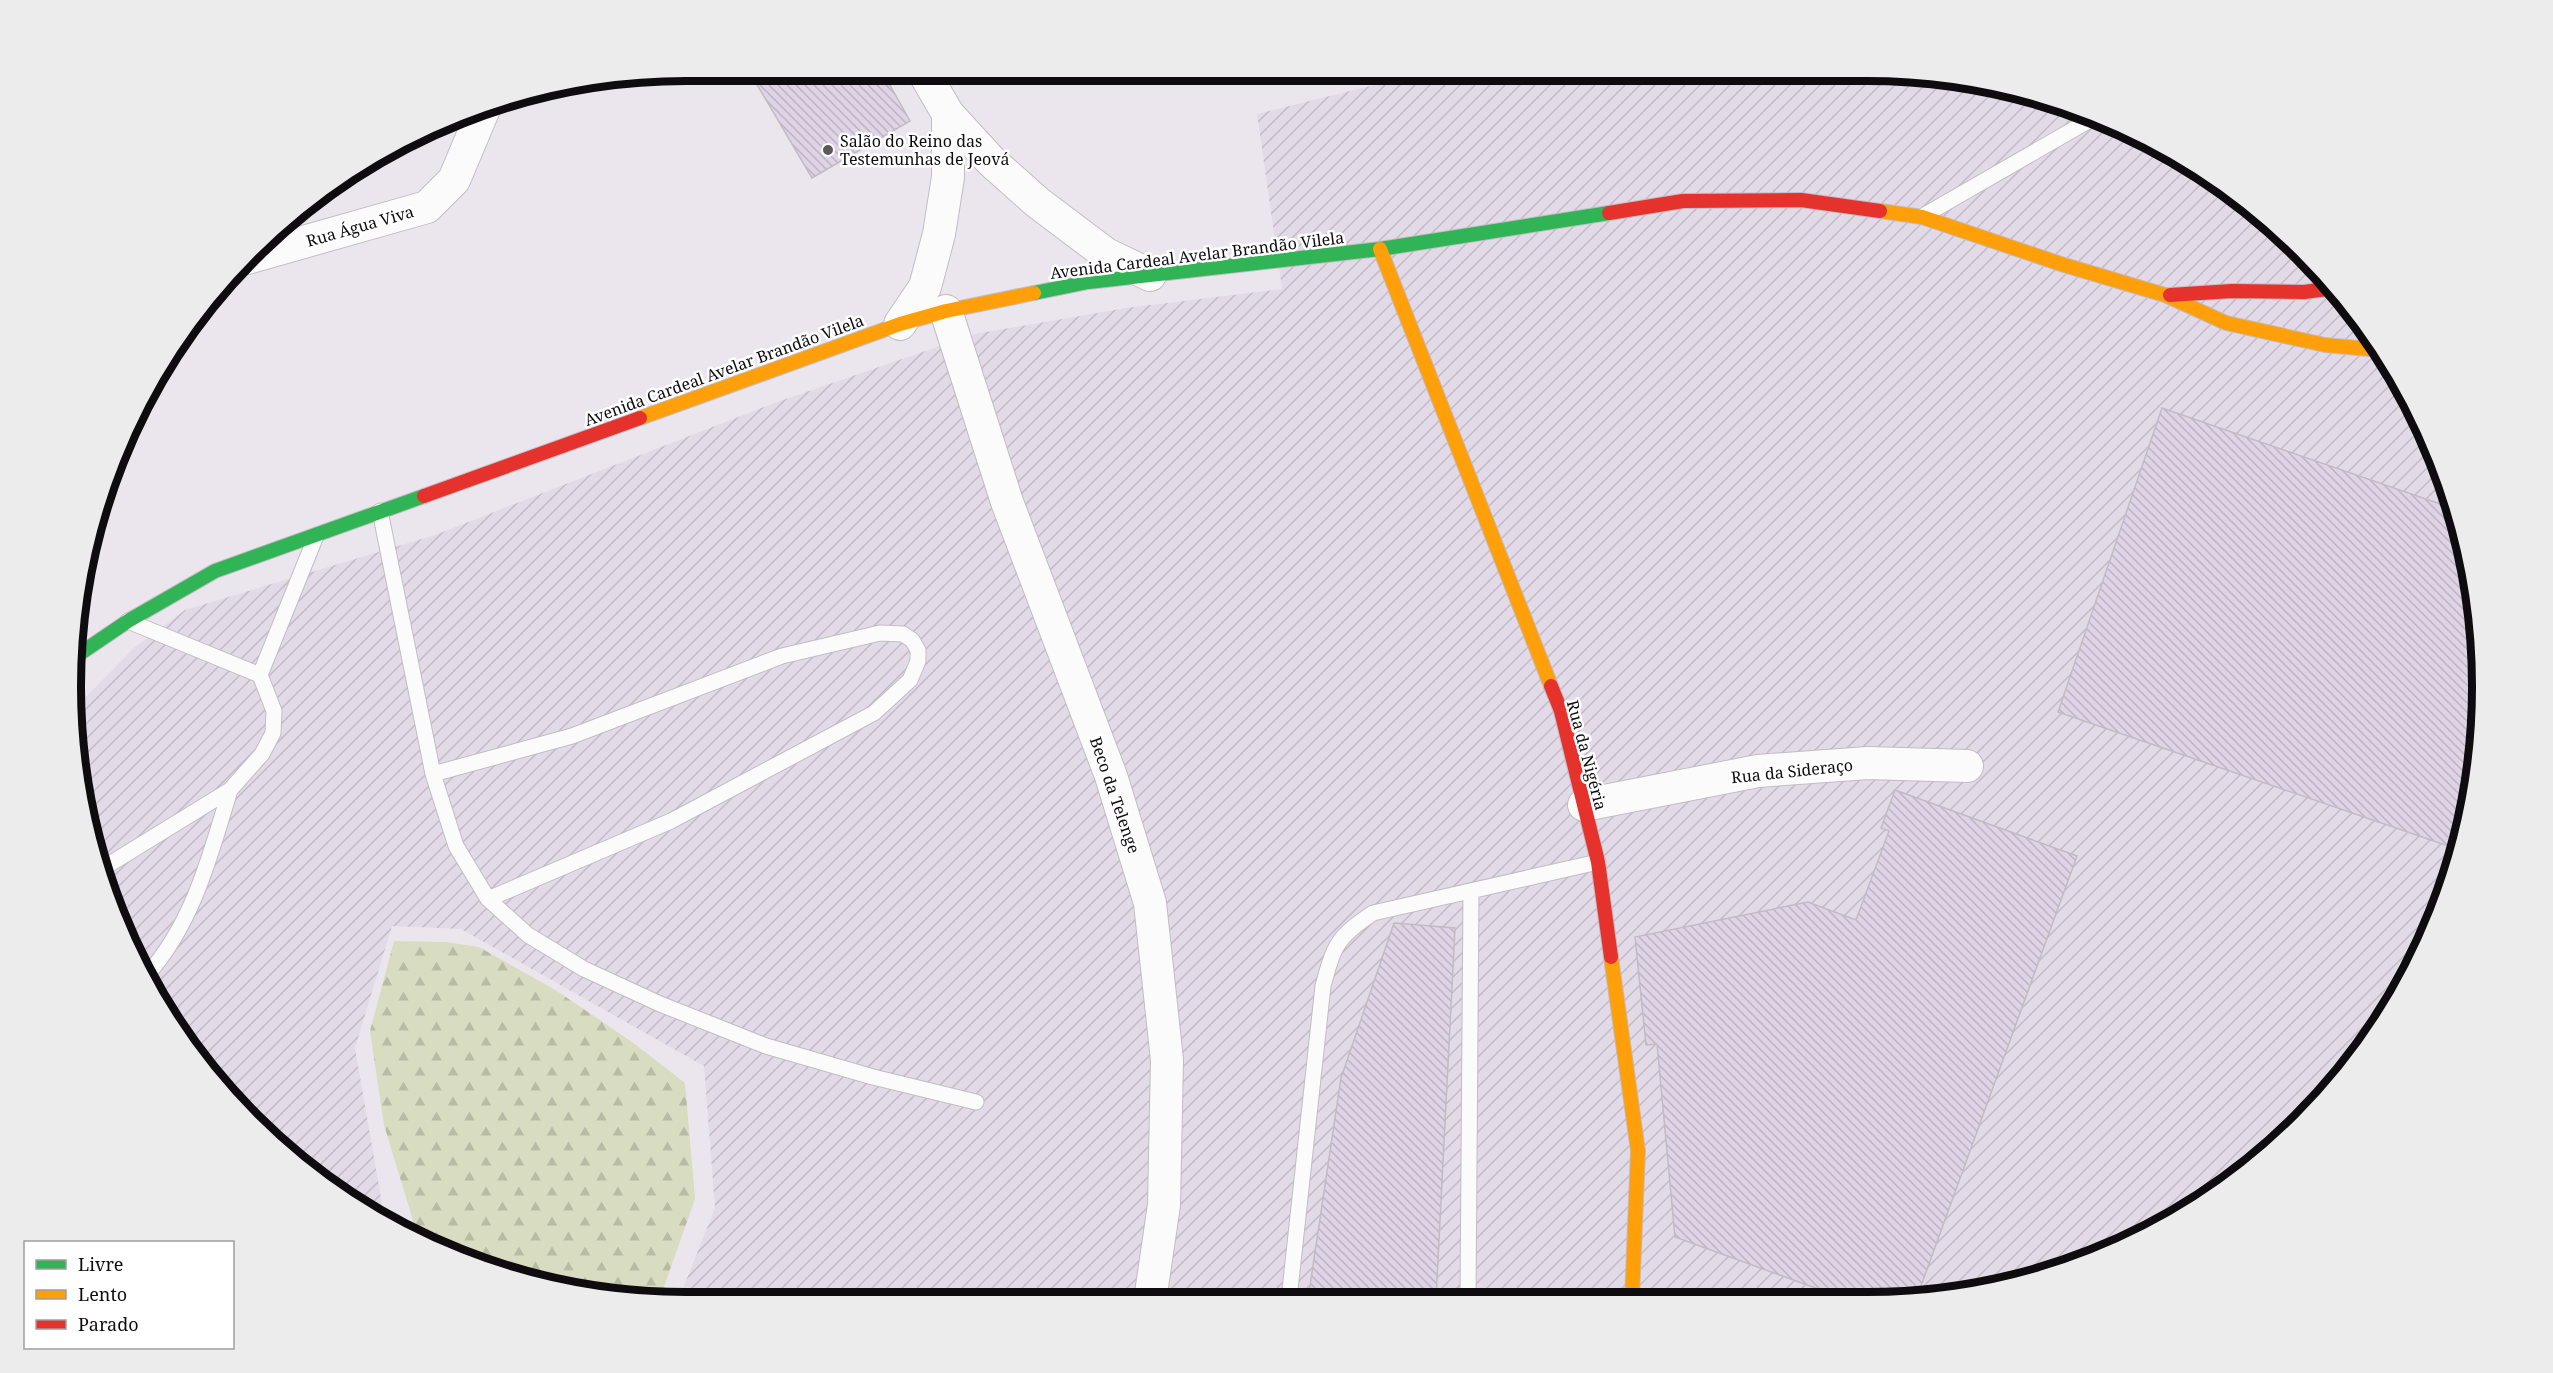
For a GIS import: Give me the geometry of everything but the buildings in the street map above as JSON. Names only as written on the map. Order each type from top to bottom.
[{"type":"main road","name":"Avenida Cardeal Avelar Brandão Vilela","points":[[82,652],[128,621],[215,571],[900,324],[946,311],[1088,282],[1380,249],[1683,201],[1801,200],[1922,217],[2064,265],[2165,295],[2226,322],[2325,345],[2369,349]]},
{"type":"main road","name":"Rua da Nigéria","points":[[1380,249],[1561,711],[1598,862],[1638,1151],[1632,1292]]},
{"type":"main road","name":"Avenida Cardeal Avelar Brandão Vilela","points":[[2165,295],[2232,291],[2304,292],[2324,289]]},
{"type":"street","points":[[929,81],[948,114],[991,161],[1036,202],[1106,254],[1150,275]]},
{"type":"street","points":[[900,324],[925,287],[939,234],[948,177],[948,114]]},
{"type":"street","name":"Rua Água Viva","points":[[263,254],[427,207],[454,180],[480,117]]},
{"type":"street","name":"Beco da Telenge","points":[[946,311],[1007,502],[1111,776],[1150,903],[1167,1060],[1164,1205],[1151,1292]]},
{"type":"street","name":"Rua da Sideraço","points":[[1584,805],[1758,771],[1868,763],[1967,766]]},
{"type":"lane","points":[[1922,217],[2086,122]]},
{"type":"lane","points":[[380,511],[433,774],[456,846],[488,899],[528,935],[584,969],[660,1004],[766,1046],[873,1077],[976,1102]]},
{"type":"lane","points":[[108,865],[230,790],[262,754],[273,733],[274,711],[260,675],[317,534]]},
{"type":"lane","points":[[128,621],[260,675]]},
{"type":"lane","points":[[433,774],[572,736],[782,656],[880,633],[903,634],[912,640],[918,650],[918,661],[910,680],[874,713],[670,821],[488,899]]},
{"type":"lane","points":[[152,970],[164,956],[199,892],[230,790]]},
{"type":"lane","points":[[1290,1292],[1323,986],[1332,953],[1349,929],[1373,913],[1598,862]]},
{"type":"lane","points":[[1468,1292],[1472,891]]},
{"type":"shaded area","points":[[1391,81],[1866,81],[1946,86],[1985,93],[2061,113],[2134,143],[2203,183],[2266,231],[2295,258],[2322,287],[2370,350],[2410,419],[2426,455],[2440,492],[2460,568],[2467,607],[2472,686],[2467,766],[2460,805],[2440,881],[2426,918],[2410,954],[2370,1023],[2322,1086],[2295,1115],[2266,1142],[2203,1190],[2134,1230],[2061,1260],[1985,1280],[1946,1287],[1866,1292],[682,1292],[715,1208],[704,1066],[461,929],[392,926],[355,1048],[383,1210],[318,1167],[258,1115],[206,1055],[162,989],[127,918],[102,843],[86,766],[81,701],[134,648],[185,610],[435,535],[777,402],[975,334],[1126,308],[1282,289],[1257,114]]},
{"type":"green space","points":[[394,941],[446,942],[479,947],[557,991],[632,1042],[685,1083],[695,1199],[662,1291],[607,1287],[530,1271],[492,1260],[414,1227],[384,1125],[370,1031]]},
{"type":"traffic: fast","points":[[1034,293],[1088,282],[1380,249],[1609,213]]},
{"type":"traffic: fast","points":[[82,652],[128,621],[215,571],[424,496]]},
{"type":"traffic: slow","points":[[1880,211],[1922,217],[2064,265],[2165,295],[2226,323],[2325,345],[2369,349]]},
{"type":"traffic: slow","points":[[1380,249],[1551,686]]},
{"type":"traffic: slow","points":[[640,418],[900,324],[946,311],[1034,293]]},
{"type":"traffic: slow","points":[[1611,957],[1638,1151],[1632,1292]]},
{"type":"traffic: jam","points":[[1609,213],[1683,201],[1801,200],[1880,211]]},
{"type":"traffic: jam","points":[[2170,295],[2232,291],[2304,292],[2324,289]]},
{"type":"traffic: jam","points":[[424,496],[640,418]]},
{"type":"traffic: jam","points":[[1551,686],[1561,711],[1598,862],[1611,957]]},
{"type":"place","name":"Salão do Reino das Testemunhas de Jeová","points":[[828,150]]}]
